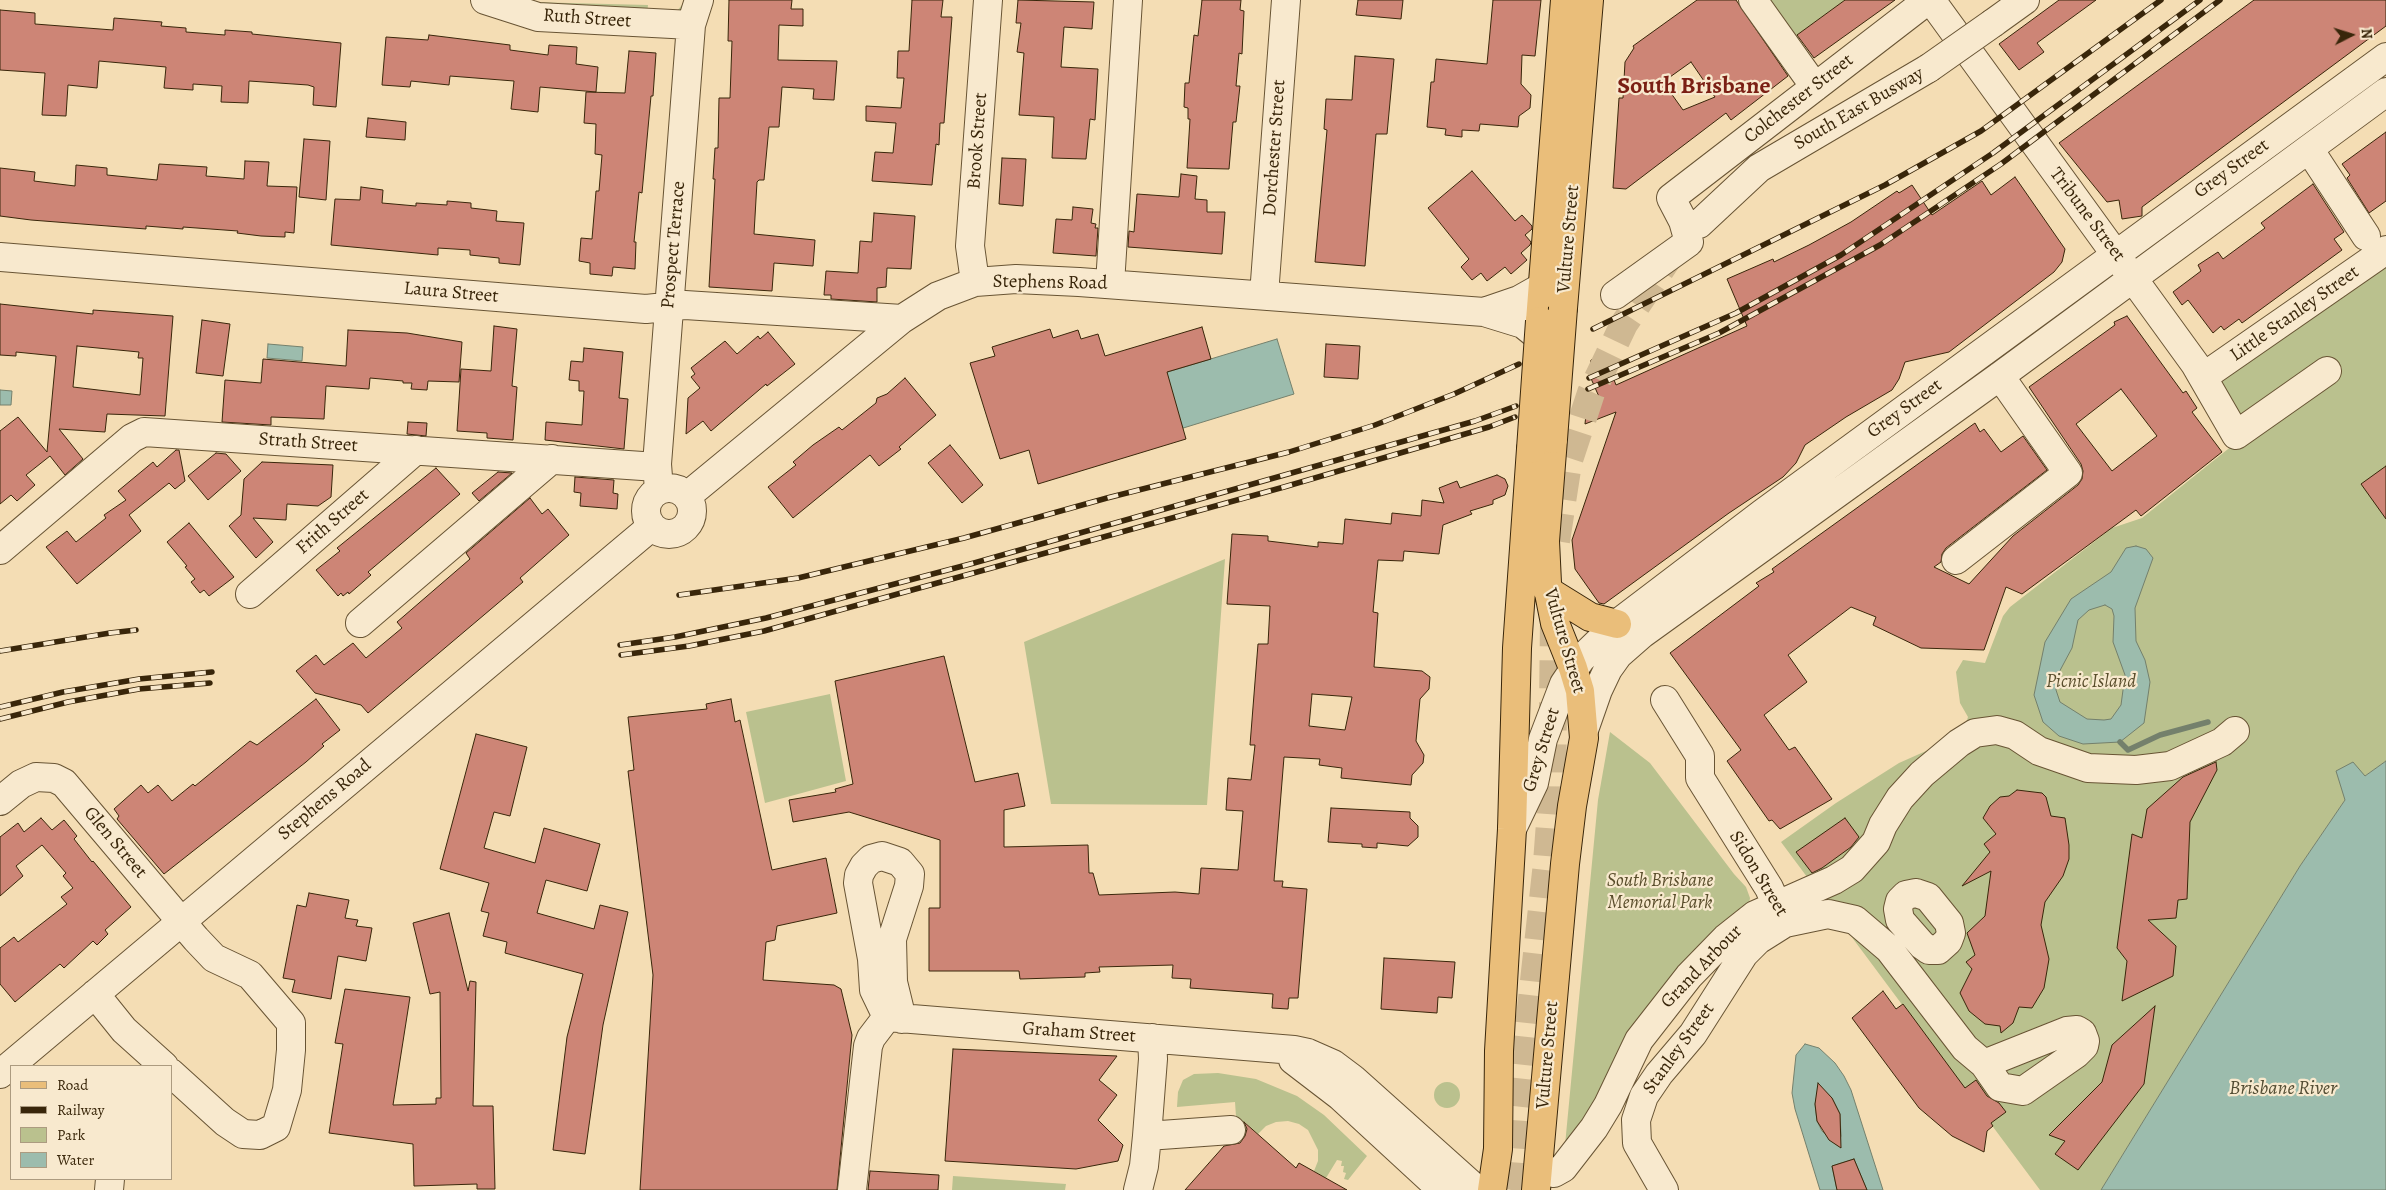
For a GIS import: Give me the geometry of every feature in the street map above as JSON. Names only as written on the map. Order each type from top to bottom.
[{"type":"main road","name":"Vulture Street","points":[[1545,1182],[1565,864],[1584,730],[1582,704],[1574,668],[1555,623],[1548,591],[1536,328],[1542,287],[1565,0]]},
{"type":"main road","name":"Vulture Street","points":[[1492,1190],[1498,1149],[1500,1009],[1512,829],[1517,648],[1542,444],[1563,308],[1589,0]]},
{"type":"main road","points":[[1548,591],[1594,619],[1617,624]]},
{"type":"street","name":"Ruth Street","points":[[485,0],[538,17],[695,13]]},
{"type":"street","name":"Brook Street","points":[[974,282],[970,246],[988,0]]},
{"type":"street","points":[[1110,284],[1128,0]]},
{"type":"street","name":"Dorchester Street","points":[[1264,296],[1286,0]]},
{"type":"street","points":[[1753,0],[1815,87]]},
{"type":"street","name":"Colchester Street","points":[[1615,295],[1689,242],[1683,221],[1671,198],[1929,0]]},
{"type":"street","name":"Tribune Street","points":[[1929,0],[2133,276],[2203,377],[2236,435],[2327,371]]},
{"type":"street","name":"South East Busway","points":[[1699,224],[1759,168],[1929,68],[2025,0]]},
{"type":"street","name":"Prospect Terrace","points":[[658,479],[669,307],[695,13]]},
{"type":"street","name":"Grey Street","points":[[1512,829],[1534,783],[1543,738],[1554,707],[1574,668],[1617,624],[1763,514],[2386,57]]},
{"type":"street","name":"Grey Street","points":[[1584,730],[1598,690],[1608,669],[1635,640],[2000,376],[2133,276],[2386,92]]},
{"type":"street","points":[[2309,149],[2376,243]]},
{"type":"street","name":"Little Stanley Street","points":[[2203,377],[2376,243]]},
{"type":"street","name":"Laura Street","points":[[0,257],[646,309],[684,305],[902,319]]},
{"type":"street","name":"Stephens Road","points":[[687,496],[902,319],[938,296],[974,282],[1016,279],[1110,284],[1484,312],[1516,320],[1536,328]]},
{"type":"street","name":"Stephens Road","points":[[1484,312],[1519,300],[1542,287]]},
{"type":"street","points":[[1956,560],[2068,473],[2000,376]]},
{"type":"street","name":"Strath Street","points":[[0,550],[132,438],[144,432],[552,459],[658,479]]},
{"type":"street","name":"Frith Street","points":[[250,594],[416,450]]},
{"type":"street","points":[[360,624],[552,459]]},
{"type":"street","points":[[658,479],[687,496],[692,503],[692,519],[682,532],[666,535],[652,527],[646,511],[647,502],[658,479]]},
{"type":"street","name":"Stephens Road","points":[[11,1065],[652,527]]},
{"type":"street","name":"Sidon Street","points":[[1665,700],[1700,756],[1700,778],[1781,913],[1828,914],[1854,920],[1889,949],[1965,1048],[1984,1064]]},
{"type":"street","name":"Grand Arbour","points":[[1545,1182],[1564,1168],[1594,1128],[1608,1105],[1639,1040],[1688,976],[1738,928],[1781,913],[1852,869],[1867,855],[1900,798],[1922,774],[1975,733],[1996,730],[2015,735],[2039,752],[2088,768],[2136,770],[2170,766],[2222,742],[2235,730]]},
{"type":"street","name":"Glen Street","points":[[0,801],[21,784],[42,777],[59,780],[68,787],[181,922],[214,958],[250,975],[290,1023],[291,1050],[287,1090],[276,1127],[260,1136],[243,1134],[231,1126],[172,1074]]},
{"type":"street","points":[[882,856],[900,862],[910,874],[909,886],[892,939],[895,1018],[874,990],[872,959],[858,883],[859,875],[864,866],[871,859],[882,856]]},
{"type":"street","name":"Stanley Street","points":[[1664,1190],[1637,1143],[1636,1120],[1647,1090],[1693,1034],[1744,954],[1781,913]]},
{"type":"street","points":[[1889,949],[1911,932]]},
{"type":"street","points":[[95,994],[124,1030],[163,1065]]},
{"type":"street","points":[[852,1190],[868,1046],[871,1038],[895,1018]]},
{"type":"street","name":"Graham Street","points":[[895,1018],[1272,1048],[1308,1053],[1341,1070],[1477,1190]]},
{"type":"street","points":[[1138,1190],[1144,1166],[1147,1136],[1152,1038]]},
{"type":"street","name":"Graham Street","points":[[1272,1048],[1321,1080],[1442,1190]]},
{"type":"street","name":"Stephens Road","points":[[0,1074],[10,1066]]},
{"type":"street","points":[[1147,1136],[1231,1130]]},
{"type":"green space","points":[[688,0],[682,12],[669,19],[661,20],[647,15],[656,16],[677,11]]},
{"type":"green space","points":[[1766,0],[1845,0],[1793,38]]},
{"type":"green space","points":[[529,2],[648,5],[647,15],[528,8],[526,4]]},
{"type":"green space","name":"Picnic Island","points":[[2386,250],[2386,761],[2365,776],[2345,800],[2300,866],[2101,1190],[2040,1190],[1781,842],[1836,803],[1899,763],[1962,735],[1968,717],[1960,703],[1956,672],[1963,660],[1985,663],[2003,616],[2010,607],[2112,528],[2142,518],[2243,437],[2210,388]]},
{"type":"green space","points":[[1225,559],[1207,805],[1051,804],[1024,642]]},
{"type":"green space","points":[[830,694],[846,781],[765,803],[746,712]]},
{"type":"green space","name":"South Brisbane Memorial Park","points":[[1610,732],[1650,763],[1734,874],[1746,887],[1750,898],[1749,904],[1565,1145],[1598,800]]},
{"type":"green space","points":[[1218,1073],[1256,1079],[1297,1096],[1324,1115],[1367,1156],[1348,1180],[1344,1179],[1346,1173],[1343,1172],[1344,1166],[1341,1166],[1342,1161],[1337,1160],[1326,1178],[1314,1171],[1318,1161],[1318,1150],[1308,1130],[1299,1124],[1288,1121],[1276,1122],[1266,1126],[1258,1134],[1245,1122],[1237,1131],[1235,1102],[1177,1107],[1178,1092],[1183,1080],[1194,1074]]},
{"type":"green space","points":[[1447,1082],[1456,1086],[1460,1095],[1456,1104],[1447,1108],[1438,1104],[1434,1095],[1438,1086]]},
{"type":"green space","points":[[953,1176],[1066,1184],[1065,1190],[952,1190]]},
{"type":"water","points":[[1277,339],[1294,394],[1167,433],[1151,377]]},
{"type":"water","points":[[268,344],[303,347],[302,361],[267,358]]},
{"type":"water","points":[[0,390],[12,391],[11,405],[0,405]]},
{"type":"water","points":[[2136,546],[2146,549],[2153,558],[2135,608],[2136,641],[2145,660],[2150,682],[2144,723],[2120,742],[2083,744],[2059,736],[2043,722],[2034,695],[2045,642],[2071,599],[2111,572],[2126,548]],"holes":[[[2105,605],[2112,609],[2114,616],[2113,642],[2125,675],[2121,705],[2111,719],[2087,719],[2060,702],[2056,690],[2056,678],[2072,648],[2078,620],[2089,610]]]},
{"type":"water","name":"Brisbane River","points":[[2386,761],[2386,1190],[2101,1190],[2300,866],[2345,800],[2336,771],[2353,762],[2365,776]]},
{"type":"water","points":[[1805,1044],[1819,1048],[1835,1063],[1844,1076],[1851,1090],[1883,1190],[1867,1190],[1854,1159],[1832,1166],[1837,1190],[1820,1190],[1795,1109],[1792,1093],[1796,1055]],"holes":[[[1819,1087],[1832,1098],[1840,1114],[1841,1136],[1838,1146],[1822,1131],[1817,1121],[1815,1104]]]},
{"type":"building","points":[[729,0],[792,0],[791,9],[803,9],[803,26],[779,25],[778,60],[837,61],[834,100],[813,99],[814,89],[782,87],[779,127],[769,127],[764,180],[757,182],[754,234],[815,240],[813,266],[774,263],[772,291],[709,287],[715,179],[713,179],[715,148],[718,148],[719,98],[730,98],[732,41],[728,41]]},
{"type":"building","points":[[912,0],[943,0],[941,17],[952,17],[944,123],[940,123],[939,145],[936,144],[932,185],[872,181],[875,152],[893,153],[896,123],[866,121],[866,106],[901,108],[904,78],[897,78],[898,51],[909,51]]},
{"type":"building","points":[[1018,0],[1094,2],[1092,29],[1064,27],[1061,67],[1098,69],[1095,120],[1090,119],[1086,159],[1052,158],[1054,117],[1019,115],[1024,53],[1017,52],[1021,23],[1016,23]]},
{"type":"building","points":[[1202,0],[1241,0],[1240,10],[1244,11],[1242,54],[1239,53],[1236,86],[1240,86],[1236,122],[1233,122],[1229,169],[1187,168],[1190,119],[1188,119],[1188,108],[1184,107],[1185,83],[1189,83],[1194,35],[1198,36]]},
{"type":"building","points":[[1358,0],[1403,0],[1401,19],[1356,15]]},
{"type":"building","points":[[1493,0],[1541,0],[1535,56],[1522,55],[1521,84],[1531,95],[1530,108],[1519,116],[1518,127],[1480,124],[1479,131],[1462,130],[1462,137],[1445,135],[1446,129],[1427,127],[1431,82],[1434,82],[1436,59],[1487,64]]},
{"type":"building","points":[[1697,0],[1736,0],[1788,76],[1731,120],[1726,113],[1626,189],[1613,188],[1619,98],[1623,98],[1625,62],[1634,48],[1633,46]],"holes":[[[1691,62],[1715,97],[1683,110],[1663,82]]]},
{"type":"building","points":[[1845,0],[1895,0],[1814,58],[1797,35]]},
{"type":"building","points":[[2059,0],[2096,0],[2037,43],[2044,52],[2019,70],[1999,44]]},
{"type":"building","points":[[2254,0],[2386,0],[2386,26],[2142,207],[2142,216],[2122,219],[2119,200],[2107,202],[2059,143]]},
{"type":"building","points":[[0,10],[35,13],[35,24],[113,30],[114,18],[162,22],[161,26],[186,28],[186,32],[225,35],[225,30],[341,43],[336,107],[313,105],[314,87],[308,85],[249,81],[248,103],[221,102],[222,86],[193,84],[193,90],[164,88],[166,67],[99,61],[97,88],[68,85],[66,116],[42,115],[45,73],[0,70]]},
{"type":"building","points":[[429,35],[510,45],[510,50],[548,55],[549,45],[577,47],[576,64],[598,67],[596,92],[540,87],[538,112],[511,109],[514,81],[450,76],[449,85],[411,81],[410,87],[382,85],[386,37],[428,40]]},
{"type":"building","points":[[629,51],[656,53],[642,193],[639,192],[634,242],[636,242],[635,269],[613,267],[612,276],[590,274],[590,263],[579,261],[581,238],[592,239],[596,191],[599,191],[602,155],[595,154],[596,124],[584,123],[586,92],[625,93]]},
{"type":"building","points":[[1355,56],[1394,59],[1387,134],[1376,134],[1365,266],[1315,262],[1327,130],[1324,129],[1326,99],[1352,100]]},
{"type":"building","points":[[368,118],[406,122],[405,140],[366,137]]},
{"type":"building","points":[[2386,132],[2386,201],[2369,213],[2347,178],[2350,175],[2342,164]]},
{"type":"building","points":[[304,139],[330,141],[326,200],[299,197]]},
{"type":"building","points":[[1002,158],[1026,159],[1023,206],[999,204]]},
{"type":"building","points":[[245,161],[269,162],[267,186],[297,187],[294,233],[285,232],[285,237],[261,236],[237,233],[238,231],[146,226],[146,229],[0,216],[0,168],[35,172],[34,181],[75,186],[76,165],[107,168],[107,175],[157,180],[159,164],[207,167],[206,176],[244,179]]},
{"type":"building","points":[[1472,171],[1515,221],[1522,215],[1532,226],[1532,229],[1525,235],[1531,242],[1530,245],[1521,253],[1527,260],[1511,274],[1505,267],[1487,281],[1481,273],[1472,280],[1461,267],[1469,259],[1428,208]]},
{"type":"building","points":[[1181,174],[1197,176],[1195,199],[1207,200],[1207,212],[1225,212],[1222,254],[1128,247],[1129,231],[1134,232],[1137,194],[1179,197]]},
{"type":"building","points":[[2015,177],[2065,249],[2062,262],[2054,272],[1949,352],[1905,362],[1899,379],[1892,390],[1846,417],[1805,445],[1796,463],[1783,477],[1729,513],[1604,604],[1599,603],[1575,569],[1572,540],[1616,412],[1585,424],[1587,404],[1600,399],[1589,374],[1591,360],[1604,354],[1616,385],[1747,326],[1727,279],[1773,259],[1774,262],[1809,245],[1851,222],[1897,191],[1899,193],[1912,185],[1932,215],[1982,181],[1991,195]]},
{"type":"building","points":[[2313,184],[2344,232],[2334,239],[2342,250],[2242,323],[2239,319],[2224,330],[2221,326],[2213,333],[2188,300],[2182,305],[2173,292],[2201,271],[2198,265],[2218,252],[2223,259],[2265,228],[2261,223]]},
{"type":"building","points":[[361,187],[383,190],[382,203],[416,206],[416,203],[447,205],[447,201],[471,203],[471,208],[497,211],[496,221],[524,223],[520,265],[499,263],[499,258],[470,255],[470,250],[438,248],[438,255],[331,245],[335,199],[360,200]]},
{"type":"building","points":[[1073,207],[1093,209],[1091,223],[1096,224],[1095,228],[1098,228],[1096,256],[1053,253],[1056,219],[1072,220]]},
{"type":"building","points":[[874,213],[915,216],[911,269],[887,268],[886,287],[877,288],[877,302],[831,299],[831,295],[824,295],[826,271],[858,273],[860,241],[872,242]]},
{"type":"building","points":[[0,304],[93,314],[93,310],[173,316],[165,416],[107,414],[105,432],[59,429],[83,459],[65,475],[50,456],[26,475],[35,485],[17,501],[11,495],[0,504],[0,431],[18,417],[47,452],[56,356],[16,352],[16,356],[0,355]],"holes":[[[77,346],[139,352],[138,358],[143,358],[140,395],[73,387]]]},
{"type":"building","points":[[2127,316],[2183,393],[2186,391],[2197,408],[2192,412],[2222,452],[2141,516],[2136,510],[2022,594],[2006,587],[1984,650],[1921,648],[1873,625],[1876,617],[1851,607],[1788,655],[1807,682],[1764,715],[1789,750],[1795,747],[1832,799],[1780,829],[1772,820],[1769,821],[1727,761],[1741,750],[1670,653],[1759,586],[1756,583],[1774,572],[1772,569],[1975,423],[1980,432],[1984,429],[2001,452],[2023,436],[2047,470],[1946,548],[1942,554],[1941,562],[1934,567],[1969,584],[2013,536],[2078,485],[2082,479],[2083,471],[2081,464],[2029,387],[2115,325],[2114,322]],"holes":[[[2121,389],[2157,436],[2112,471],[2076,424]]]},
{"type":"building","points":[[202,320],[230,324],[223,376],[196,373]]},
{"type":"building","points":[[494,326],[517,329],[512,386],[517,387],[513,440],[487,438],[487,433],[457,431],[461,369],[491,371]]},
{"type":"building","points":[[1202,327],[1211,359],[1167,372],[1186,439],[1038,484],[1029,450],[1000,459],[970,363],[995,356],[992,347],[1050,329],[1053,338],[1078,330],[1081,339],[1098,334],[1105,356]]},
{"type":"building","points":[[348,330],[407,333],[462,342],[459,382],[428,381],[427,390],[411,389],[412,383],[403,383],[403,381],[370,378],[369,389],[326,386],[324,419],[271,417],[271,425],[222,422],[225,380],[261,383],[263,359],[346,366]]},
{"type":"building","points":[[768,332],[795,364],[767,386],[766,384],[711,431],[703,421],[686,434],[688,398],[700,388],[691,377],[695,374],[691,368],[725,341],[737,354],[758,336],[760,339]]},
{"type":"building","points":[[1326,344],[1360,346],[1358,379],[1324,377]]},
{"type":"building","points":[[584,348],[623,352],[619,398],[628,399],[624,449],[545,440],[546,422],[582,425],[584,391],[579,391],[579,381],[569,380],[571,361],[583,362]]},
{"type":"building","points":[[905,378],[936,415],[899,447],[901,449],[879,466],[870,455],[793,518],[768,487],[796,465],[793,462],[813,445],[839,427],[842,430],[876,403],[877,398],[887,394]]},
{"type":"building","points":[[408,422],[427,423],[426,436],[407,434]]},
{"type":"building","points":[[950,445],[983,485],[962,503],[928,463]]},
{"type":"building","points":[[176,450],[179,450],[185,481],[175,489],[169,483],[129,515],[141,531],[77,584],[46,547],[67,531],[76,542],[106,518],[104,515],[126,500],[118,491],[153,462],[157,467]]},
{"type":"building","points":[[216,453],[226,454],[241,471],[208,500],[188,476]]},
{"type":"building","points":[[262,462],[333,465],[331,497],[318,506],[287,504],[286,520],[253,518],[273,542],[256,558],[229,526],[241,515],[244,479]]},
{"type":"building","points":[[2386,466],[2386,519],[2361,484]]},
{"type":"building","points":[[436,468],[460,494],[368,572],[371,575],[349,594],[348,592],[343,596],[341,593],[338,596],[316,570],[340,551],[337,548]]},
{"type":"building","points":[[498,472],[512,473],[479,501],[472,493]]},
{"type":"building","points":[[1497,475],[1505,479],[1508,486],[1505,495],[1493,500],[1493,504],[1470,511],[1472,514],[1443,525],[1439,554],[1404,551],[1403,561],[1378,560],[1373,612],[1378,613],[1374,667],[1422,671],[1430,677],[1429,689],[1420,699],[1416,741],[1424,755],[1423,763],[1412,775],[1411,785],[1341,778],[1342,768],[1319,765],[1320,759],[1284,757],[1274,881],[1283,881],[1282,887],[1307,889],[1298,998],[1289,998],[1288,1009],[1272,1008],[1273,994],[1190,988],[1191,979],[1172,978],[1173,965],[1099,967],[1100,972],[1085,973],[1085,977],[1020,979],[1019,971],[929,971],[929,908],[940,908],[940,840],[849,812],[793,822],[789,800],[836,792],[835,789],[853,784],[835,681],[944,656],[975,782],[1018,773],[1025,806],[1004,810],[1004,847],[1088,845],[1089,873],[1093,873],[1099,895],[1175,892],[1199,894],[1201,868],[1238,870],[1243,811],[1226,810],[1228,778],[1251,780],[1255,745],[1250,745],[1258,644],[1268,644],[1270,606],[1227,604],[1232,534],[1268,536],[1268,541],[1318,547],[1318,542],[1343,544],[1345,519],[1391,524],[1392,513],[1421,516],[1422,500],[1444,503],[1439,488],[1457,481],[1460,488]],"holes":[[[1312,694],[1352,697],[1345,730],[1309,726]]]},
{"type":"building","points":[[575,477],[614,480],[613,493],[618,494],[617,509],[580,506],[581,493],[574,492]]},
{"type":"building","points":[[530,498],[542,514],[548,509],[569,535],[520,578],[523,582],[368,713],[361,705],[315,693],[296,671],[316,655],[324,665],[353,643],[366,658],[402,628],[397,622],[470,559],[466,553]]},
{"type":"building","points":[[189,523],[234,577],[209,596],[204,590],[200,593],[191,582],[195,579],[167,542]]},
{"type":"building","points":[[316,699],[340,730],[322,744],[324,746],[306,762],[164,874],[117,819],[119,816],[114,809],[141,785],[148,793],[158,785],[172,801],[193,784],[195,786],[250,741],[257,745]]},
{"type":"building","points":[[731,699],[735,722],[740,720],[772,870],[826,858],[837,913],[777,926],[775,940],[766,942],[763,980],[834,985],[841,989],[852,1035],[837,1190],[640,1190],[653,975],[628,771],[634,770],[628,717],[707,709],[706,704]]},
{"type":"building","points":[[476,734],[527,747],[510,816],[494,812],[484,848],[535,863],[544,828],[600,844],[587,891],[546,880],[537,913],[594,929],[600,905],[628,912],[603,1025],[585,1154],[553,1150],[567,1037],[583,974],[505,953],[507,942],[483,936],[489,913],[481,911],[489,883],[440,869]]},
{"type":"building","points":[[2216,762],[2217,770],[2190,822],[2187,899],[2178,900],[2176,918],[2148,920],[2176,946],[2173,976],[2122,1001],[2127,961],[2117,948],[2132,834],[2142,838],[2147,809],[2183,777]]},
{"type":"building","points":[[2017,790],[2042,793],[2046,797],[2051,816],[2065,818],[2069,859],[2063,876],[2045,902],[2041,925],[2049,959],[2044,988],[2032,1008],[2019,1007],[2013,1023],[2001,1033],[2000,1026],[1985,1024],[1969,1011],[1960,993],[1972,969],[1966,962],[1975,955],[1967,933],[1985,916],[1991,871],[1962,886],[1990,852],[1984,844],[1996,834],[1983,818],[1990,806],[2000,797],[2009,796]]},
{"type":"building","points":[[1331,808],[1410,812],[1410,818],[1418,826],[1418,837],[1408,846],[1377,843],[1377,848],[1362,847],[1362,844],[1328,842]]},
{"type":"building","points":[[41,818],[52,830],[64,820],[77,836],[74,839],[131,907],[105,930],[108,934],[97,945],[93,941],[64,968],[60,964],[15,1002],[0,984],[0,948],[14,937],[18,942],[67,904],[61,897],[73,888],[63,876],[66,873],[42,845],[16,866],[23,876],[0,896],[0,837],[18,823],[24,832]]},
{"type":"building","points":[[1845,818],[1859,837],[1851,847],[1812,873],[1796,852]]},
{"type":"building","points":[[309,893],[349,900],[345,918],[358,920],[356,926],[372,928],[366,961],[338,956],[331,999],[292,992],[295,980],[283,978],[297,905],[306,907]]},
{"type":"building","points":[[449,913],[468,991],[470,981],[476,982],[473,1106],[493,1106],[495,1189],[477,1189],[477,1184],[414,1186],[413,1144],[329,1133],[343,1044],[335,1043],[345,989],[410,997],[393,1105],[436,1104],[436,1098],[441,1098],[440,992],[430,994],[413,923]]},
{"type":"building","points":[[1384,958],[1455,962],[1452,998],[1438,997],[1437,1013],[1381,1009]]},
{"type":"building","points":[[1883,991],[1896,1009],[1903,1004],[1965,1088],[1976,1080],[1987,1096],[1999,1103],[2006,1112],[1991,1123],[1993,1126],[1987,1131],[1984,1152],[1952,1136],[1919,1108],[1852,1018]]},
{"type":"building","points":[[2155,1006],[2144,1084],[2078,1170],[2055,1154],[2065,1141],[2049,1135],[2102,1082],[2112,1045]]},
{"type":"building","points":[[953,1049],[1117,1056],[1099,1080],[1117,1095],[1098,1120],[1123,1145],[1118,1161],[1076,1169],[945,1161]]},
{"type":"building","points":[[1818,1083],[1832,1098],[1840,1114],[1841,1148],[1829,1140],[1817,1121],[1815,1104]]},
{"type":"building","points":[[1244,1122],[1296,1168],[1299,1163],[1347,1190],[1185,1190],[1224,1146],[1240,1143],[1247,1129]]},
{"type":"building","points":[[1854,1159],[1867,1190],[1837,1190],[1832,1166]]},
{"type":"building","points":[[870,1171],[939,1175],[938,1190],[868,1190]]},
{"type":"waterway","points":[[2120,742],[2128,750],[2160,735],[2208,722]]},
{"type":"tunnel","points":[[1556,541],[1568,463],[1591,393],[1624,324],[1669,257]]},
{"type":"tunnel","points":[[1511,1190],[1515,1173],[1519,1117],[1547,863],[1552,796],[1554,619]]},
{"type":"railway","points":[[1593,329],[1885,185],[1981,131],[2161,0]]},
{"type":"railway","points":[[1589,378],[1736,313],[1841,255],[1993,153],[2200,0]]},
{"type":"railway","points":[[1588,389],[1719,333],[1880,245],[2001,164],[2220,0]]},
{"type":"railway","points":[[679,595],[798,578],[964,538],[1107,498],[1289,452],[1375,425],[1454,394],[1519,364]]},
{"type":"railway","points":[[620,645],[675,637],[766,618],[974,563],[1475,421],[1516,406]]},
{"type":"railway","points":[[621,655],[689,646],[764,631],[1284,487],[1489,427],[1515,417]]},
{"type":"railway","points":[[0,651],[136,630]]},
{"type":"railway","points":[[0,707],[63,692],[139,679],[212,672]]},
{"type":"railway","points":[[0,719],[68,702],[139,689],[210,683]]},
{"type":"district","name":"South Brisbane","points":[[1694,87]]}]
